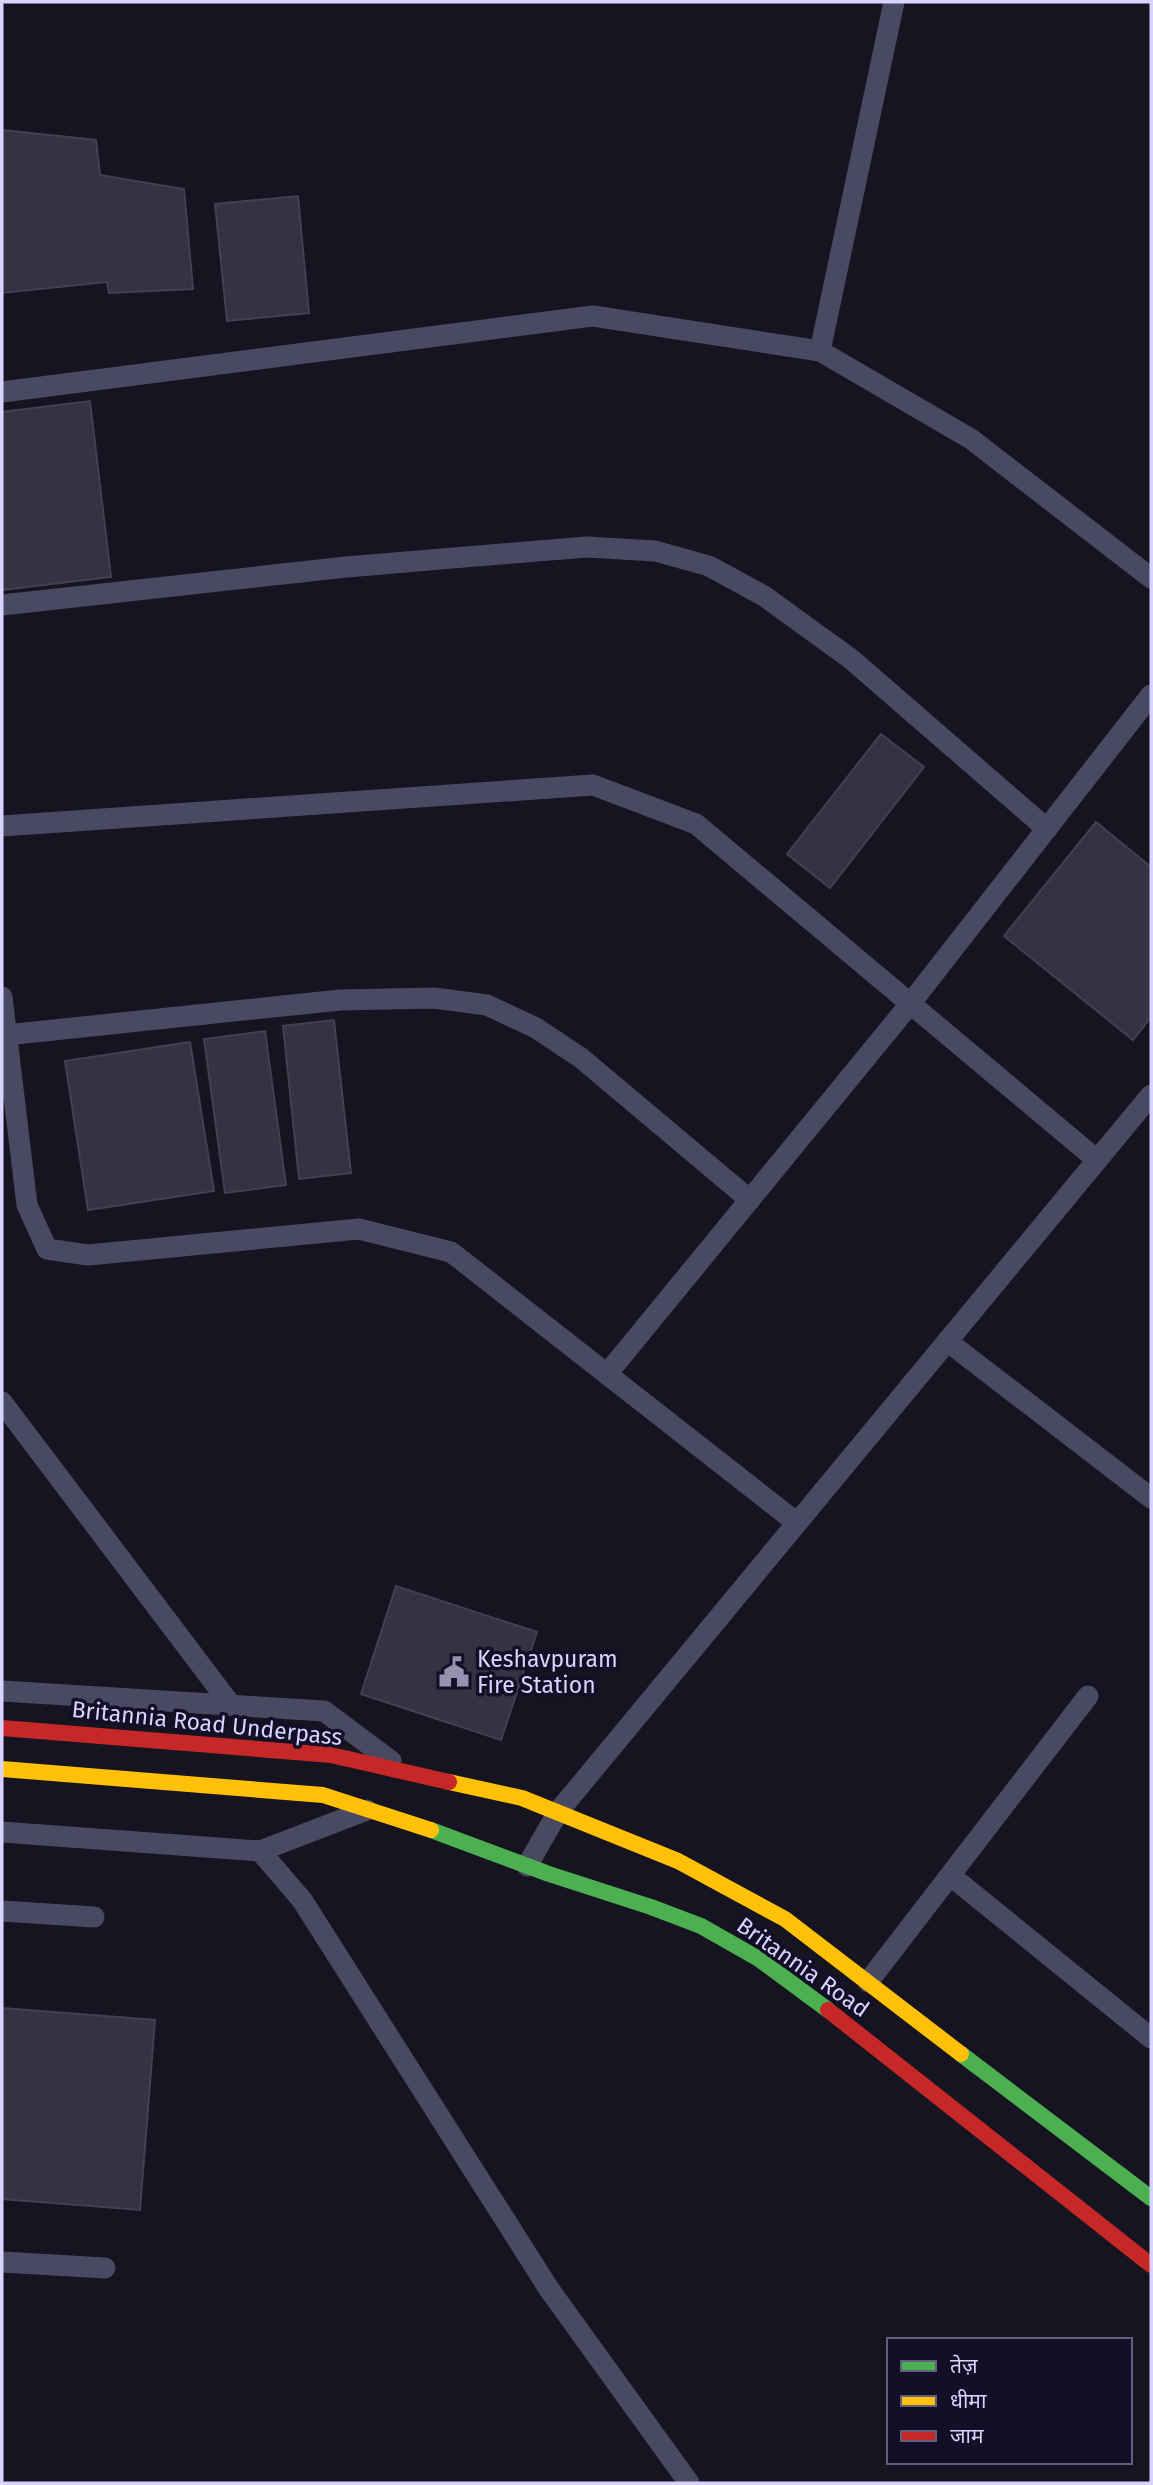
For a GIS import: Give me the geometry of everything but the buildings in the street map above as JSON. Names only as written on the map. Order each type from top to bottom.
[{"type":"main road","name":"Britannia Road Underpass","points":[[2,1728],[331,1755],[407,1772]]},
{"type":"main road","points":[[2,1769],[323,1795],[372,1808]]},
{"type":"main road","name":"Britannia Road","points":[[407,1772],[522,1797],[678,1861],[737,1891],[785,1919],[1151,2198]]},
{"type":"main road","name":"Britannia Road","points":[[372,1808],[527,1866],[674,1916],[724,1937],[767,1964],[1151,2265]]},
{"type":"lane","points":[[820,351],[894,2]]},
{"type":"lane","points":[[2,392],[593,316],[820,351],[971,439],[1151,578]]},
{"type":"lane","points":[[2,605],[346,567],[586,547],[655,551],[709,566],[764,596],[851,659],[1047,829]]},
{"type":"lane","points":[[607,1374],[910,1004],[1151,695]]},
{"type":"lane","points":[[2,826],[593,785],[696,824],[1097,1160]]},
{"type":"lane","points":[[2,997],[27,1205],[47,1249],[88,1255],[359,1229],[451,1252],[797,1523]]},
{"type":"lane","points":[[6,1035],[340,1000],[434,998],[486,1005],[536,1028],[581,1058],[750,1200]]},
{"type":"lane","points":[[527,1866],[558,1812],[1151,1095]]},
{"type":"lane","points":[[947,1341],[1151,1498]]},
{"type":"lane","points":[[2,1402],[231,1704]]},
{"type":"lane","points":[[2,1690],[324,1710],[407,1772]]},
{"type":"lane","points":[[868,1982],[1088,1696]]},
{"type":"lane","points":[[2,1832],[260,1851],[372,1808]]},
{"type":"lane","points":[[260,1851],[302,1900],[550,2289],[688,2483]]},
{"type":"lane","points":[[951,1876],[1151,2038]]},
{"type":"lane","points":[[2,1910],[94,1917]]},
{"type":"lane","points":[[2,2262],[105,2268]]},
{"type":"traffic: fast","points":[[431,1830],[701,1926],[759,1959],[828,2010]]},
{"type":"traffic: fast","points":[[961,2054],[1151,2198]]},
{"type":"traffic: slow","points":[[2,1769],[323,1795],[431,1830]]},
{"type":"traffic: slow","points":[[449,1782],[522,1798],[678,1861],[785,1919],[961,2054]]},
{"type":"traffic: jam","points":[[2,1728],[331,1755],[449,1782]]},
{"type":"traffic: jam","points":[[828,2010],[1151,2265]]},
{"type":"place","name":"Keshavpuram Fire Station","points":[[454,1672]]}]
